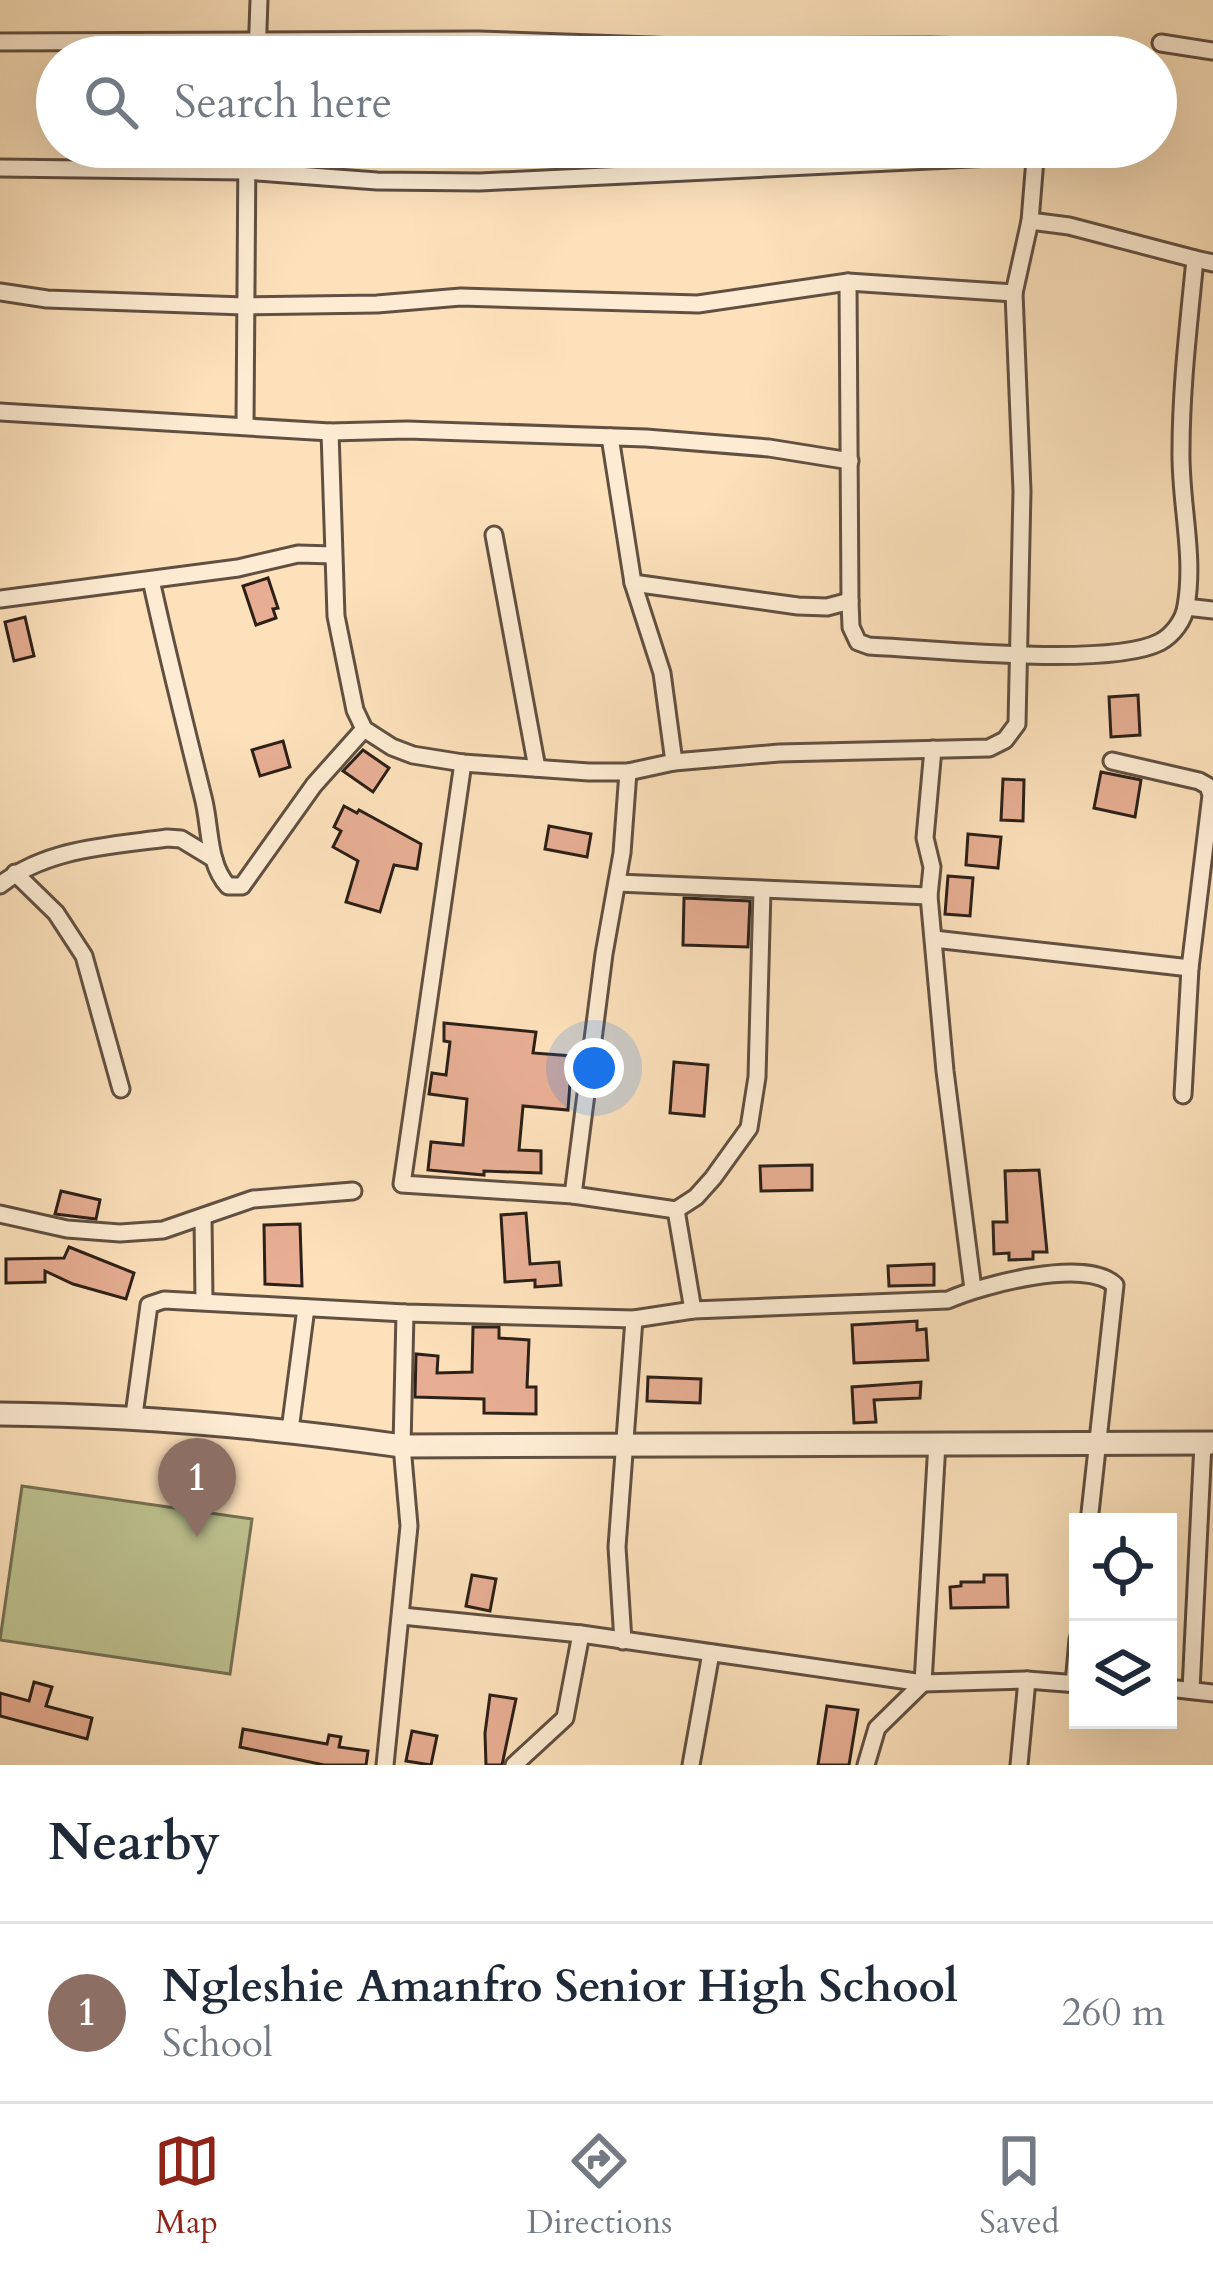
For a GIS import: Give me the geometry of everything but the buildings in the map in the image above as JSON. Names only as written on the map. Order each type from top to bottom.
[{"type":"street","points":[[258,36],[259,0]]},
{"type":"street","points":[[0,42],[36,43]]},
{"type":"street","points":[[1177,46],[1213,51]]},
{"type":"street","points":[[0,168],[245,171],[377,181],[481,182],[731,168]]},
{"type":"street","points":[[244,425],[245,168]]},
{"type":"street","points":[[330,432],[336,616],[355,710],[364,729],[412,755],[464,763],[628,772],[674,762],[779,753],[988,748],[1005,740],[1017,724],[1022,491],[1014,293],[1030,221],[1034,168]]},
{"type":"street","points":[[1030,221],[1069,226],[1213,263]]},
{"type":"street","points":[[848,282],[850,601],[851,628],[858,642],[1089,654],[1163,641],[1181,622],[1186,607],[1188,557],[1181,452],[1195,259]]},
{"type":"street","points":[[0,292],[46,299],[244,306],[461,297],[698,304],[848,282],[1014,293]]},
{"type":"street","points":[[0,412],[330,432],[610,437],[769,448],[850,461]]},
{"type":"street","points":[[610,437],[633,583],[662,673],[674,762]]},
{"type":"street","points":[[494,536],[537,768]]},
{"type":"street","points":[[0,599],[238,568],[298,554],[333,555]]},
{"type":"street","points":[[151,580],[205,802],[214,859],[228,886],[242,886],[314,785],[364,729]]},
{"type":"street","points":[[633,583],[798,606],[827,607],[850,601]]},
{"type":"street","points":[[1186,607],[1213,610]]},
{"type":"street","points":[[933,749],[926,838],[932,867],[929,896],[944,1071],[973,1289]]},
{"type":"street","points":[[1112,761],[1208,786],[1211,795],[1190,968],[1183,1095]]},
{"type":"street","points":[[464,763],[402,1184],[573,1195],[676,1210],[696,1197],[748,1127],[758,1077],[762,890]]},
{"type":"street","points":[[573,1195],[628,772]]},
{"type":"street","points":[[0,885],[15,873],[63,854],[166,838],[181,839],[214,859]]},
{"type":"street","points":[[15,873],[56,913],[84,956],[122,1089]]},
{"type":"street","points":[[616,883],[929,896]]},
{"type":"street","points":[[934,939],[1190,968]]},
{"type":"street","points":[[0,1214],[67,1229],[120,1233],[163,1230],[253,1199],[352,1191]]},
{"type":"street","points":[[676,1210],[693,1310]]},
{"type":"street","points":[[203,1217],[204,1301]]},
{"type":"street","points":[[134,1415],[149,1305],[164,1300],[634,1319],[693,1310],[948,1300],[973,1289],[1024,1279],[1088,1273],[1106,1276],[1115,1285],[1090,1513]]},
{"type":"street","points":[[290,1430],[306,1308]]},
{"type":"street","points":[[385,1765],[409,1526],[402,1446],[405,1313]]},
{"type":"street","points":[[623,1641],[617,1547],[634,1319]]},
{"type":"street","points":[[0,1414],[134,1415],[402,1446],[1208,1443],[1191,1690]]},
{"type":"street","points":[[866,1765],[877,1728],[923,1683],[938,1443]]},
{"type":"street","points":[[402,1616],[581,1634],[923,1683],[1069,1683]]},
{"type":"street","points":[[514,1765],[565,1718],[581,1634]]},
{"type":"street","points":[[692,1765],[711,1653]]},
{"type":"street","points":[[1019,1765],[1027,1680]]},
{"type":"street","points":[[1177,1689],[1213,1693]]},
{"type":"green space","points":[[22,1486],[252,1519],[230,1674],[0,1640]]},
{"type":"place","name":"Ngleshie Amanfro Senior High School","points":[[197,1537]]}]
